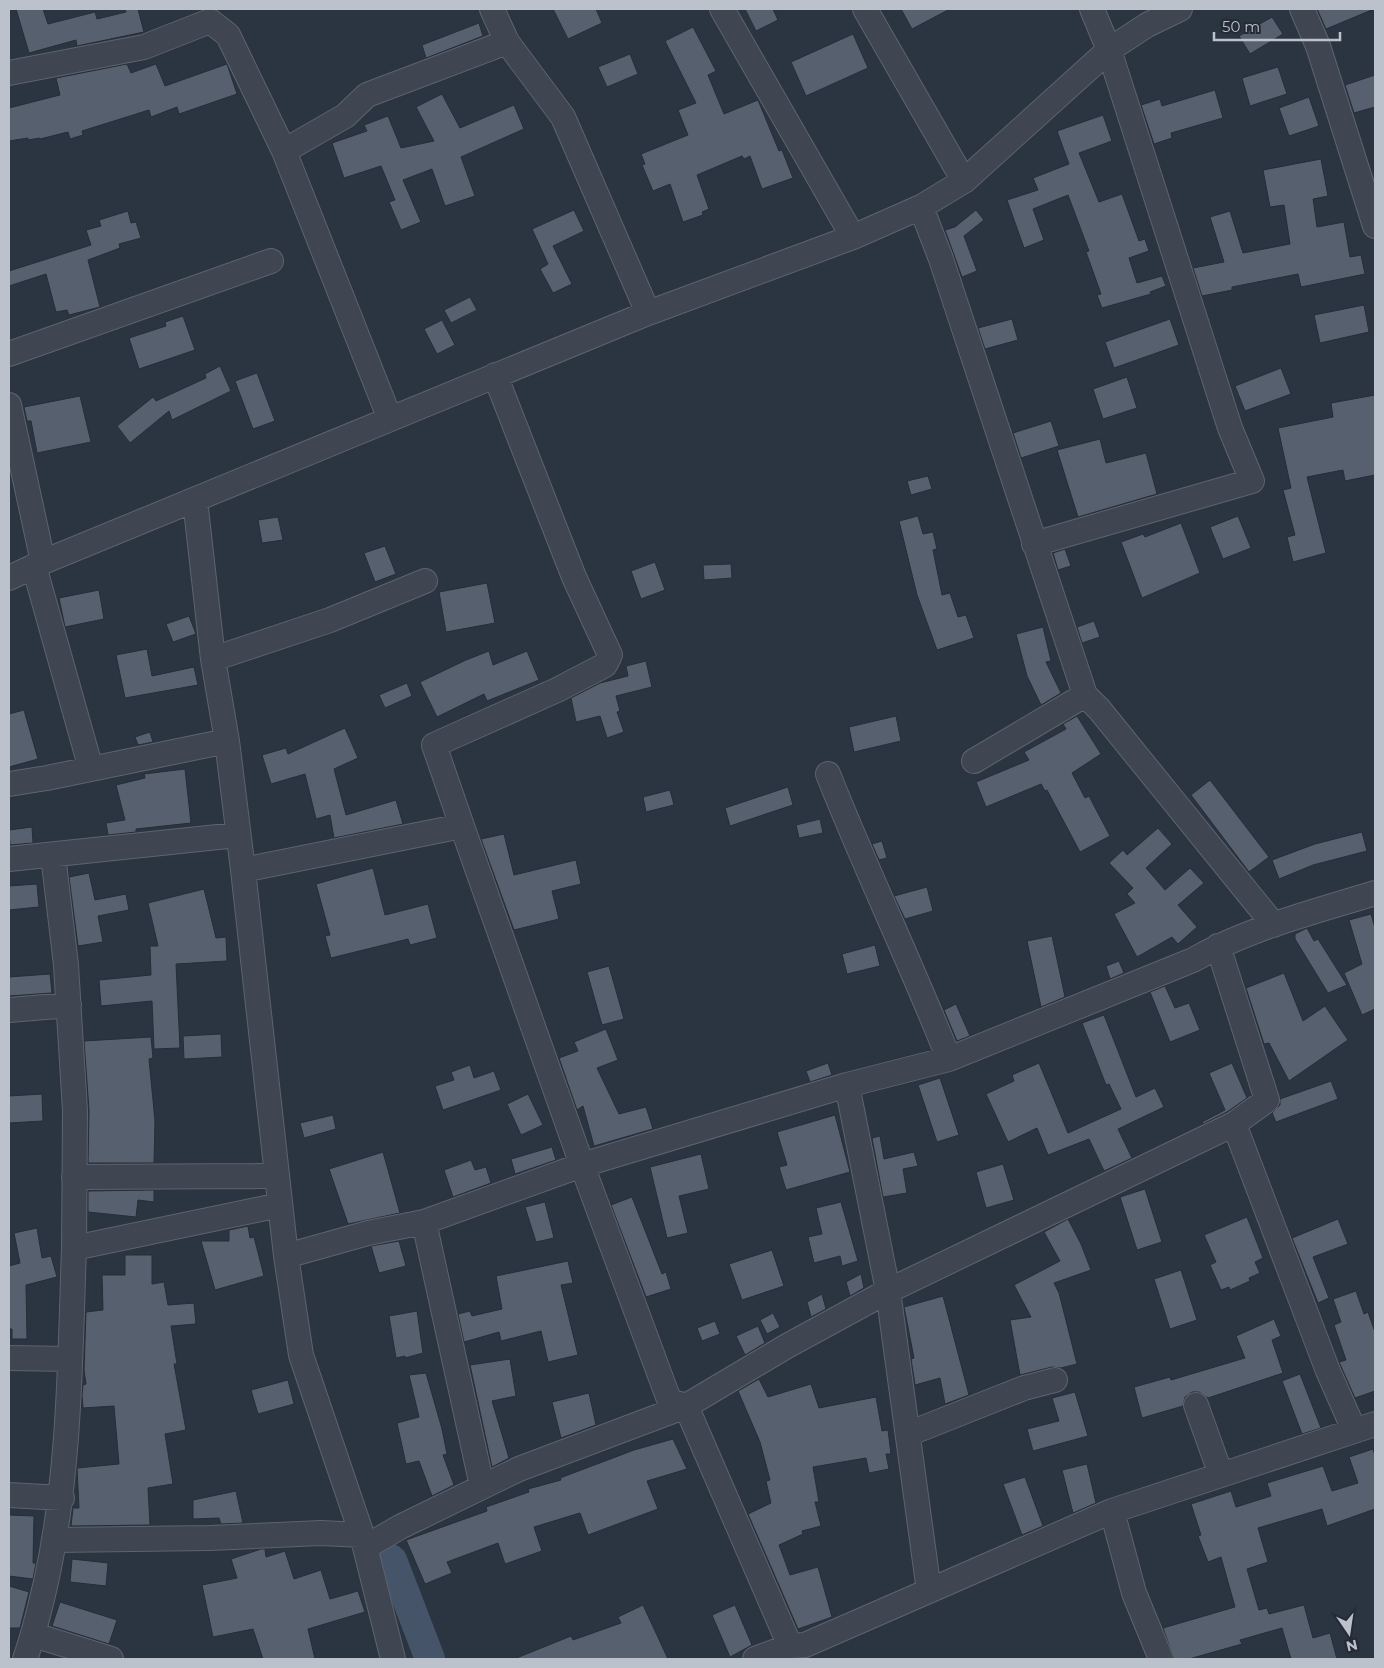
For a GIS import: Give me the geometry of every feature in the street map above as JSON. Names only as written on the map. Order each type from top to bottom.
[{"type":"street","points":[[492,9],[507,42],[562,117],[648,313]]},
{"type":"street","points":[[722,9],[853,237]]},
{"type":"street","points":[[865,9],[964,181]]},
{"type":"street","points":[[1034,544],[1252,481],[1230,428],[1109,50],[1092,9]]},
{"type":"street","points":[[9,578],[495,375],[648,313],[853,237],[921,207],[964,181],[1144,17],[1180,9]]},
{"type":"street","points":[[1302,9],[1318,46],[1375,226]]},
{"type":"street","points":[[9,74],[144,47],[210,21],[228,35],[284,151],[390,419]]},
{"type":"street","points":[[284,151],[345,116],[367,95],[507,42]]},
{"type":"street","points":[[921,207],[941,259],[1085,695],[1100,709],[1274,924]]},
{"type":"street","points":[[9,354],[271,261]]},
{"type":"street","points":[[495,375],[574,577],[610,655],[605,665],[557,690],[434,745],[582,1165],[668,1397],[673,1402],[686,1406],[802,1650]]},
{"type":"street","points":[[9,405],[39,564],[91,769]]},
{"type":"street","points":[[195,500],[214,659],[227,741],[237,836],[243,870],[280,1205],[300,1355],[362,1536],[393,1659]]},
{"type":"street","points":[[214,659],[330,620],[425,581]]},
{"type":"street","points":[[974,761],[1085,695]]},
{"type":"street","points":[[9,784],[227,741]]},
{"type":"street","points":[[828,774],[853,837],[914,972],[949,1059]]},
{"type":"street","points":[[243,870],[462,826]]},
{"type":"street","points":[[9,860],[237,836]]},
{"type":"street","points":[[25,1659],[34,1635],[55,1540],[62,1498],[74,1248],[75,1111],[68,1005],[53,855]]},
{"type":"street","points":[[286,1256],[368,1233],[424,1222],[582,1165],[847,1085],[949,1059],[1193,960],[1218,946],[1274,924],[1375,893]]},
{"type":"street","points":[[55,1540],[210,1538],[322,1533],[362,1536],[369,1545],[400,1527],[519,1469],[686,1406],[787,1346],[888,1291],[1234,1124],[1267,1100],[1218,946]]},
{"type":"street","points":[[9,1010],[68,1005]]},
{"type":"street","points":[[847,1085],[888,1291],[929,1590]]},
{"type":"street","points":[[755,1659],[802,1650],[929,1590],[1112,1511],[1365,1427],[1328,1371],[1234,1124]]},
{"type":"street","points":[[74,1178],[277,1176]]},
{"type":"street","points":[[74,1248],[280,1205]]},
{"type":"street","points":[[424,1222],[482,1486]]},
{"type":"street","points":[[9,1358],[70,1359]]},
{"type":"street","points":[[908,1434],[1024,1388],[1055,1380]]},
{"type":"street","points":[[1196,1405],[1221,1475]]},
{"type":"street","points":[[9,1495],[62,1498]]},
{"type":"street","points":[[1112,1511],[1134,1593],[1161,1659]]},
{"type":"street","points":[[34,1635],[111,1659]]},
{"type":"building","points":[[16,9],[43,9],[48,24],[95,12],[97,19],[126,12],[125,9],[138,9],[144,32],[77,46],[76,40],[29,53]]},
{"type":"building","points":[[553,9],[596,9],[602,23],[568,39]]},
{"type":"building","points":[[745,9],[773,9],[778,20],[756,31]]},
{"type":"building","points":[[901,9],[950,9],[912,29]]},
{"type":"building","points":[[1317,9],[1374,9],[1326,29]]},
{"type":"building","points":[[1272,17],[1283,34],[1250,54],[1239,36]]},
{"type":"building","points":[[479,23],[483,36],[426,58],[422,45]]},
{"type":"building","points":[[693,27],[716,71],[708,75],[724,114],[758,100],[779,151],[782,150],[793,178],[762,189],[750,156],[744,159],[742,156],[697,175],[709,209],[702,212],[703,215],[683,222],[670,184],[653,191],[642,165],[645,164],[641,154],[688,135],[678,110],[696,103],[665,41]]},
{"type":"building","points":[[853,34],[868,68],[806,96],[791,62]]},
{"type":"building","points":[[630,54],[638,74],[607,87],[598,67]]},
{"type":"building","points":[[127,64],[131,73],[156,64],[165,86],[227,64],[237,94],[179,114],[177,107],[151,117],[149,110],[82,131],[83,135],[70,139],[68,132],[40,139],[28,140],[28,138],[9,141],[9,108],[60,95],[56,78]]},
{"type":"building","points":[[1278,67],[1287,94],[1250,106],[1242,78]]},
{"type":"building","points":[[1375,75],[1375,107],[1354,113],[1345,85]]},
{"type":"building","points":[[1215,90],[1223,118],[1171,133],[1172,138],[1154,144],[1141,105],[1160,99],[1162,106]]},
{"type":"building","points":[[442,94],[460,128],[514,105],[524,129],[461,157],[475,196],[445,206],[432,169],[403,180],[421,222],[401,230],[389,202],[395,200],[381,166],[344,178],[332,143],[367,131],[364,125],[388,116],[401,148],[434,141],[416,107]]},
{"type":"building","points":[[1309,97],[1319,126],[1289,136],[1279,108]]},
{"type":"building","points":[[1103,115],[1112,141],[1079,153],[1099,202],[1122,194],[1139,241],[1145,239],[1149,251],[1129,258],[1137,283],[1162,276],[1166,286],[1150,292],[1151,294],[1102,308],[1097,295],[1101,294],[1086,252],[1089,251],[1068,195],[1033,209],[1044,240],[1024,248],[1007,200],[1038,190],[1033,178],[1069,164],[1057,131]]},
{"type":"building","points":[[1321,159],[1328,196],[1313,199],[1317,227],[1344,222],[1350,257],[1361,255],[1365,274],[1301,287],[1298,274],[1232,287],[1232,290],[1202,296],[1193,268],[1224,262],[1210,217],[1230,211],[1243,253],[1290,244],[1284,205],[1270,207],[1263,170]]},
{"type":"building","points":[[574,210],[584,231],[553,246],[572,284],[553,293],[540,269],[548,264],[532,229]]},
{"type":"building","points":[[976,210],[984,220],[964,236],[977,271],[962,277],[945,230],[955,227]]},
{"type":"building","points":[[128,211],[131,223],[136,222],[141,238],[119,244],[120,248],[88,260],[100,307],[69,315],[67,310],[56,312],[46,274],[9,286],[9,271],[91,245],[86,230],[101,226],[99,220]]},
{"type":"building","points":[[470,297],[477,310],[451,323],[444,310]]},
{"type":"building","points":[[1364,305],[1369,332],[1320,343],[1314,315]]},
{"type":"building","points":[[183,316],[195,350],[139,369],[129,338],[166,326],[165,322]]},
{"type":"building","points":[[1012,319],[1018,340],[985,349],[978,328]]},
{"type":"building","points":[[1170,319],[1179,345],[1114,368],[1105,342]]},
{"type":"building","points":[[442,320],[455,345],[437,354],[424,329]]},
{"type":"building","points":[[220,366],[231,391],[172,420],[169,411],[130,443],[117,426],[153,397],[156,401],[206,378],[205,374]]},
{"type":"building","points":[[1281,368],[1291,394],[1245,411],[1235,386]]},
{"type":"building","points":[[257,373],[275,421],[253,429],[235,381]]},
{"type":"building","points":[[1127,377],[1137,408],[1103,419],[1093,389]]},
{"type":"building","points":[[1375,395],[1375,475],[1345,481],[1343,470],[1307,477],[1326,553],[1293,562],[1287,537],[1295,535],[1283,490],[1291,488],[1278,428],[1333,417],[1331,403]]},
{"type":"building","points":[[80,396],[91,442],[37,453],[31,421],[27,421],[24,407]]},
{"type":"building","points":[[1051,421],[1059,446],[1021,458],[1013,433]]},
{"type":"building","points":[[1100,439],[1106,463],[1146,453],[1157,494],[1078,517],[1057,450]]},
{"type":"building","points":[[928,476],[932,489],[911,495],[907,481]]},
{"type":"building","points":[[918,516],[923,534],[933,532],[937,549],[933,550],[942,595],[950,593],[958,617],[966,615],[974,638],[937,650],[917,595],[899,521]]},
{"type":"building","points":[[1238,516],[1251,548],[1223,559],[1210,527]]},
{"type":"building","points":[[278,517],[283,540],[262,543],[258,520]]},
{"type":"building","points":[[1181,523],[1200,573],[1142,598],[1121,542],[1143,534],[1145,537]]},
{"type":"building","points":[[385,546],[396,574],[375,582],[364,553]]},
{"type":"building","points":[[1065,549],[1071,566],[1058,570],[1053,553]]},
{"type":"building","points":[[655,562],[665,590],[641,599],[631,571]]},
{"type":"building","points":[[731,564],[732,578],[704,580],[703,565]]},
{"type":"building","points":[[487,583],[495,623],[446,632],[439,592]]},
{"type":"building","points":[[99,590],[104,619],[65,627],[59,598]]},
{"type":"building","points":[[189,616],[196,634],[173,642],[166,624]]},
{"type":"building","points":[[1094,621],[1100,637],[1082,643],[1077,627]]},
{"type":"building","points":[[1043,627],[1051,661],[1046,662],[1061,693],[1041,705],[1027,676],[1016,634]]},
{"type":"building","points":[[147,649],[152,676],[194,667],[198,685],[125,698],[116,655]]},
{"type":"building","points":[[489,651],[493,665],[527,651],[539,680],[487,701],[484,694],[437,717],[420,682]]},
{"type":"building","points":[[646,661],[652,687],[616,696],[620,711],[617,712],[624,732],[607,738],[600,716],[576,722],[571,698],[600,683],[628,676],[626,666]]},
{"type":"building","points":[[407,683],[412,696],[385,708],[379,695]]},
{"type":"building","points":[[24,710],[38,759],[9,767],[9,714]]},
{"type":"building","points":[[896,716],[901,741],[854,752],[849,727]]},
{"type":"building","points":[[1077,716],[1101,754],[1072,773],[1085,798],[1089,796],[1110,836],[1080,852],[1047,790],[1045,791],[1041,784],[986,807],[976,782],[1029,760],[1024,752],[1066,729],[1063,724]]},
{"type":"building","points":[[345,728],[358,758],[334,769],[346,815],[396,800],[403,824],[334,838],[330,815],[316,819],[305,774],[271,784],[262,755],[286,748],[288,754]]},
{"type":"building","points":[[150,732],[153,742],[138,745],[135,737]]},
{"type":"building","points":[[185,769],[191,823],[136,829],[136,832],[108,835],[106,823],[125,820],[116,785],[145,778],[144,774]]},
{"type":"building","points":[[1210,780],[1269,857],[1249,872],[1191,795]]},
{"type":"building","points":[[788,787],[793,805],[730,826],[725,808]]},
{"type":"building","points":[[670,790],[674,805],[646,812],[643,797]]},
{"type":"building","points":[[820,819],[823,833],[799,838],[796,825]]},
{"type":"building","points":[[32,827],[33,843],[10,845],[9,830]]},
{"type":"building","points":[[1158,828],[1172,844],[1146,868],[1165,890],[1190,868],[1204,883],[1178,905],[1197,927],[1178,944],[1172,937],[1137,957],[1114,914],[1135,903],[1127,894],[1133,888],[1109,863],[1123,850],[1127,855]]},
{"type":"building","points":[[1362,832],[1367,851],[1313,865],[1279,879],[1272,860],[1315,844]]},
{"type":"building","points":[[504,834],[514,875],[576,860],[581,884],[552,891],[559,919],[514,930],[481,839]]},
{"type":"building","points":[[882,841],[887,858],[879,860],[872,844]]},
{"type":"building","points":[[373,868],[385,915],[428,904],[437,938],[410,945],[408,939],[331,958],[325,936],[330,935],[316,884]]},
{"type":"building","points":[[89,873],[95,900],[126,894],[129,910],[98,916],[103,942],[78,946],[69,877]]},
{"type":"building","points":[[37,884],[39,907],[9,910],[9,886]]},
{"type":"building","points":[[927,887],[933,911],[905,919],[894,896]]},
{"type":"building","points":[[204,889],[216,938],[226,937],[227,961],[176,964],[180,1048],[154,1049],[152,1001],[101,1006],[99,980],[151,975],[150,946],[158,946],[148,903]]},
{"type":"building","points":[[1371,914],[1375,928],[1375,1009],[1362,1015],[1344,973],[1362,964],[1349,920]]},
{"type":"building","points":[[1307,928],[1314,941],[1318,939],[1347,985],[1328,993],[1295,939],[1295,934]]},
{"type":"building","points":[[1052,936],[1065,997],[1041,1007],[1027,941]]},
{"type":"building","points":[[875,945],[880,966],[847,974],[842,954]]},
{"type":"building","points":[[1119,961],[1124,973],[1110,979],[1106,966]]},
{"type":"building","points":[[609,966],[624,1019],[602,1025],[587,972]]},
{"type":"building","points":[[1284,973],[1303,1021],[1325,1006],[1348,1040],[1289,1081],[1269,1043],[1264,1044],[1246,988]]},
{"type":"building","points":[[50,974],[52,993],[9,996],[9,977]]},
{"type":"building","points":[[1165,986],[1175,1008],[1189,1003],[1200,1030],[1170,1042],[1150,992]]},
{"type":"building","points":[[956,1004],[970,1036],[957,1041],[944,1010]]},
{"type":"building","points":[[1104,1015],[1136,1097],[1155,1088],[1164,1107],[1118,1129],[1132,1158],[1104,1171],[1089,1139],[1048,1155],[1037,1128],[1008,1142],[986,1094],[1014,1081],[1012,1075],[1039,1063],[1068,1133],[1121,1109],[1109,1084],[1106,1085],[1082,1023]]},
{"type":"building","points":[[606,1029],[618,1060],[597,1068],[619,1114],[646,1107],[653,1129],[594,1146],[583,1106],[577,1110],[559,1058],[578,1051],[574,1042]]},
{"type":"building","points":[[221,1034],[222,1057],[184,1059],[183,1036]]},
{"type":"building","points":[[151,1037],[153,1058],[149,1059],[155,1121],[154,1163],[88,1163],[89,1110],[84,1041]]},
{"type":"building","points":[[828,1063],[832,1075],[810,1082],[806,1071]]},
{"type":"building","points":[[1232,1063],[1247,1098],[1227,1112],[1203,1124],[1202,1122],[1225,1110],[1209,1073]]},
{"type":"building","points":[[470,1065],[474,1078],[494,1071],[501,1090],[443,1110],[435,1086],[454,1080],[451,1072]]},
{"type":"building","points":[[940,1078],[959,1135],[937,1142],[918,1085]]},
{"type":"building","points":[[1331,1081],[1338,1099],[1276,1122],[1272,1113],[1280,1105],[1280,1099]]},
{"type":"building","points":[[42,1094],[43,1121],[9,1123],[9,1096]]},
{"type":"building","points":[[528,1094],[543,1125],[521,1135],[507,1104]]},
{"type":"building","points":[[333,1115],[336,1129],[304,1138],[300,1123]]},
{"type":"building","points":[[835,1115],[850,1172],[786,1190],[779,1167],[787,1165],[777,1132]]},
{"type":"building","points":[[880,1136],[884,1159],[914,1152],[918,1166],[903,1169],[907,1193],[883,1197],[872,1138]]},
{"type":"building","points":[[552,1147],[556,1160],[515,1174],[511,1159]]},
{"type":"building","points":[[383,1152],[400,1213],[348,1224],[329,1169]]},
{"type":"building","points":[[701,1154],[709,1189],[679,1196],[688,1233],[667,1238],[650,1167]]},
{"type":"building","points":[[471,1160],[475,1170],[486,1167],[491,1183],[453,1197],[444,1170]]},
{"type":"building","points":[[1003,1164],[1014,1200],[986,1208],[976,1172]]},
{"type":"building","points":[[1145,1189],[1162,1242],[1137,1250],[1120,1197]]},
{"type":"building","points":[[154,1190],[154,1202],[138,1200],[136,1217],[88,1212],[88,1191]]},
{"type":"building","points":[[632,1197],[662,1274],[666,1272],[671,1289],[646,1297],[611,1205]]},
{"type":"building","points":[[545,1202],[554,1238],[536,1242],[525,1207]]},
{"type":"building","points":[[841,1202],[858,1261],[842,1266],[840,1256],[814,1263],[808,1237],[822,1234],[816,1208]]},
{"type":"building","points":[[1247,1217],[1263,1258],[1255,1262],[1260,1273],[1249,1278],[1250,1281],[1230,1290],[1229,1287],[1221,1290],[1210,1265],[1216,1262],[1204,1235]]},
{"type":"building","points":[[1068,1219],[1081,1244],[1091,1270],[1054,1283],[1059,1293],[1077,1364],[1061,1368],[1052,1367],[1020,1375],[1010,1320],[1031,1317],[1014,1285],[1060,1261],[1044,1232]]},
{"type":"building","points":[[1338,1219],[1348,1244],[1313,1257],[1329,1298],[1318,1303],[1292,1238]]},
{"type":"building","points":[[248,1226],[250,1238],[254,1237],[264,1276],[215,1290],[201,1241],[229,1241],[229,1230]]},
{"type":"building","points":[[37,1228],[42,1258],[51,1256],[57,1277],[26,1285],[27,1339],[12,1339],[12,1329],[9,1329],[9,1266],[20,1263],[14,1233]]},
{"type":"building","points":[[399,1241],[406,1266],[379,1273],[371,1246]]},
{"type":"building","points":[[772,1250],[784,1286],[742,1300],[729,1264]]},
{"type":"building","points":[[125,1255],[152,1255],[152,1284],[164,1282],[168,1305],[194,1303],[196,1324],[171,1326],[177,1364],[174,1364],[186,1430],[165,1434],[173,1484],[148,1488],[150,1525],[71,1526],[73,1508],[79,1508],[77,1468],[119,1464],[114,1406],[83,1408],[82,1395],[83,1385],[86,1384],[84,1370],[86,1312],[103,1310],[102,1275],[125,1275]]},
{"type":"building","points":[[568,1261],[573,1283],[561,1285],[578,1355],[548,1362],[541,1331],[501,1341],[499,1332],[464,1342],[458,1314],[470,1311],[472,1316],[502,1309],[496,1276]]},
{"type":"building","points":[[1181,1270],[1197,1320],[1170,1329],[1154,1279]]},
{"type":"building","points":[[861,1274],[864,1288],[850,1296],[846,1282]]},
{"type":"building","points":[[1356,1291],[1364,1314],[1368,1312],[1375,1332],[1375,1391],[1355,1398],[1339,1362],[1346,1360],[1334,1325],[1341,1322],[1333,1299]]},
{"type":"building","points":[[822,1294],[826,1309],[811,1317],[807,1302]]},
{"type":"building","points":[[943,1296],[969,1395],[945,1404],[940,1378],[915,1385],[911,1359],[914,1358],[904,1307]]},
{"type":"building","points":[[417,1311],[423,1353],[405,1358],[405,1356],[396,1358],[389,1316]]},
{"type":"building","points":[[773,1313],[780,1327],[767,1334],[760,1320]]},
{"type":"building","points":[[1274,1319],[1281,1336],[1272,1340],[1283,1373],[1208,1398],[1199,1392],[1192,1392],[1185,1397],[1183,1406],[1142,1418],[1134,1387],[1170,1377],[1171,1380],[1245,1358],[1236,1336]]},
{"type":"building","points":[[715,1321],[720,1334],[702,1341],[697,1328]]},
{"type":"building","points":[[758,1326],[765,1343],[745,1355],[736,1336]]},
{"type":"building","points":[[510,1359],[516,1396],[492,1401],[509,1458],[492,1467],[470,1365]]},
{"type":"building","points":[[426,1373],[442,1429],[447,1454],[443,1455],[454,1485],[432,1496],[419,1461],[406,1464],[397,1423],[419,1417],[409,1375]]},
{"type":"building","points":[[1300,1374],[1321,1428],[1302,1434],[1282,1381]]},
{"type":"building","points":[[759,1379],[768,1397],[811,1384],[819,1408],[876,1397],[882,1431],[888,1430],[891,1454],[886,1454],[889,1469],[869,1473],[866,1458],[813,1467],[819,1502],[815,1502],[821,1526],[802,1531],[803,1534],[779,1545],[790,1575],[818,1567],[832,1617],[798,1629],[748,1514],[771,1503],[766,1481],[770,1480],[760,1442],[738,1391]]},
{"type":"building","points":[[288,1380],[294,1404],[258,1414],[251,1390]]},
{"type":"building","points":[[1075,1392],[1088,1436],[1033,1451],[1027,1429],[1059,1421],[1052,1398]]},
{"type":"building","points":[[589,1393],[596,1425],[561,1438],[552,1402]]},
{"type":"building","points":[[673,1439],[687,1469],[647,1481],[658,1509],[588,1535],[580,1513],[534,1527],[542,1551],[505,1564],[498,1543],[447,1562],[452,1573],[425,1584],[406,1540],[487,1511],[486,1507],[529,1492],[528,1489],[561,1480],[560,1478],[634,1450]]},
{"type":"building","points":[[1373,1449],[1375,1456],[1375,1509],[1327,1526],[1322,1509],[1258,1528],[1268,1562],[1247,1569],[1259,1610],[1267,1608],[1269,1614],[1304,1605],[1313,1638],[1330,1633],[1337,1659],[1291,1659],[1282,1628],[1240,1640],[1242,1644],[1189,1659],[1174,1659],[1163,1628],[1235,1607],[1221,1557],[1208,1562],[1198,1536],[1201,1535],[1191,1504],[1231,1491],[1236,1507],[1271,1496],[1267,1483],[1323,1466],[1332,1491],[1358,1483],[1349,1457]]},
{"type":"building","points":[[1087,1464],[1096,1503],[1073,1513],[1062,1470]]},
{"type":"building","points":[[1025,1477],[1043,1526],[1022,1535],[1003,1484]]},
{"type":"building","points":[[236,1491],[243,1523],[221,1524],[219,1518],[193,1519],[193,1500]]},
{"type":"building","points":[[9,1515],[34,1516],[33,1563],[36,1563],[33,1579],[9,1576]]},
{"type":"building","points":[[265,1549],[266,1557],[285,1551],[294,1579],[321,1570],[330,1599],[358,1591],[365,1612],[308,1629],[315,1659],[263,1659],[253,1629],[213,1637],[202,1585],[237,1578],[231,1559]]},
{"type":"building","points":[[72,1559],[108,1563],[106,1586],[70,1582]]},
{"type":"building","points":[[9,1586],[29,1592],[20,1628],[9,1628]]},
{"type":"building","points":[[60,1602],[117,1620],[109,1644],[52,1626]]},
{"type":"building","points":[[643,1605],[668,1659],[514,1659],[571,1636],[573,1640],[621,1623],[618,1617]]},
{"type":"building","points":[[735,1605],[752,1645],[730,1657],[712,1615]]},
{"type":"waterway","points":[[369,1545],[392,1560],[430,1659]]}]
